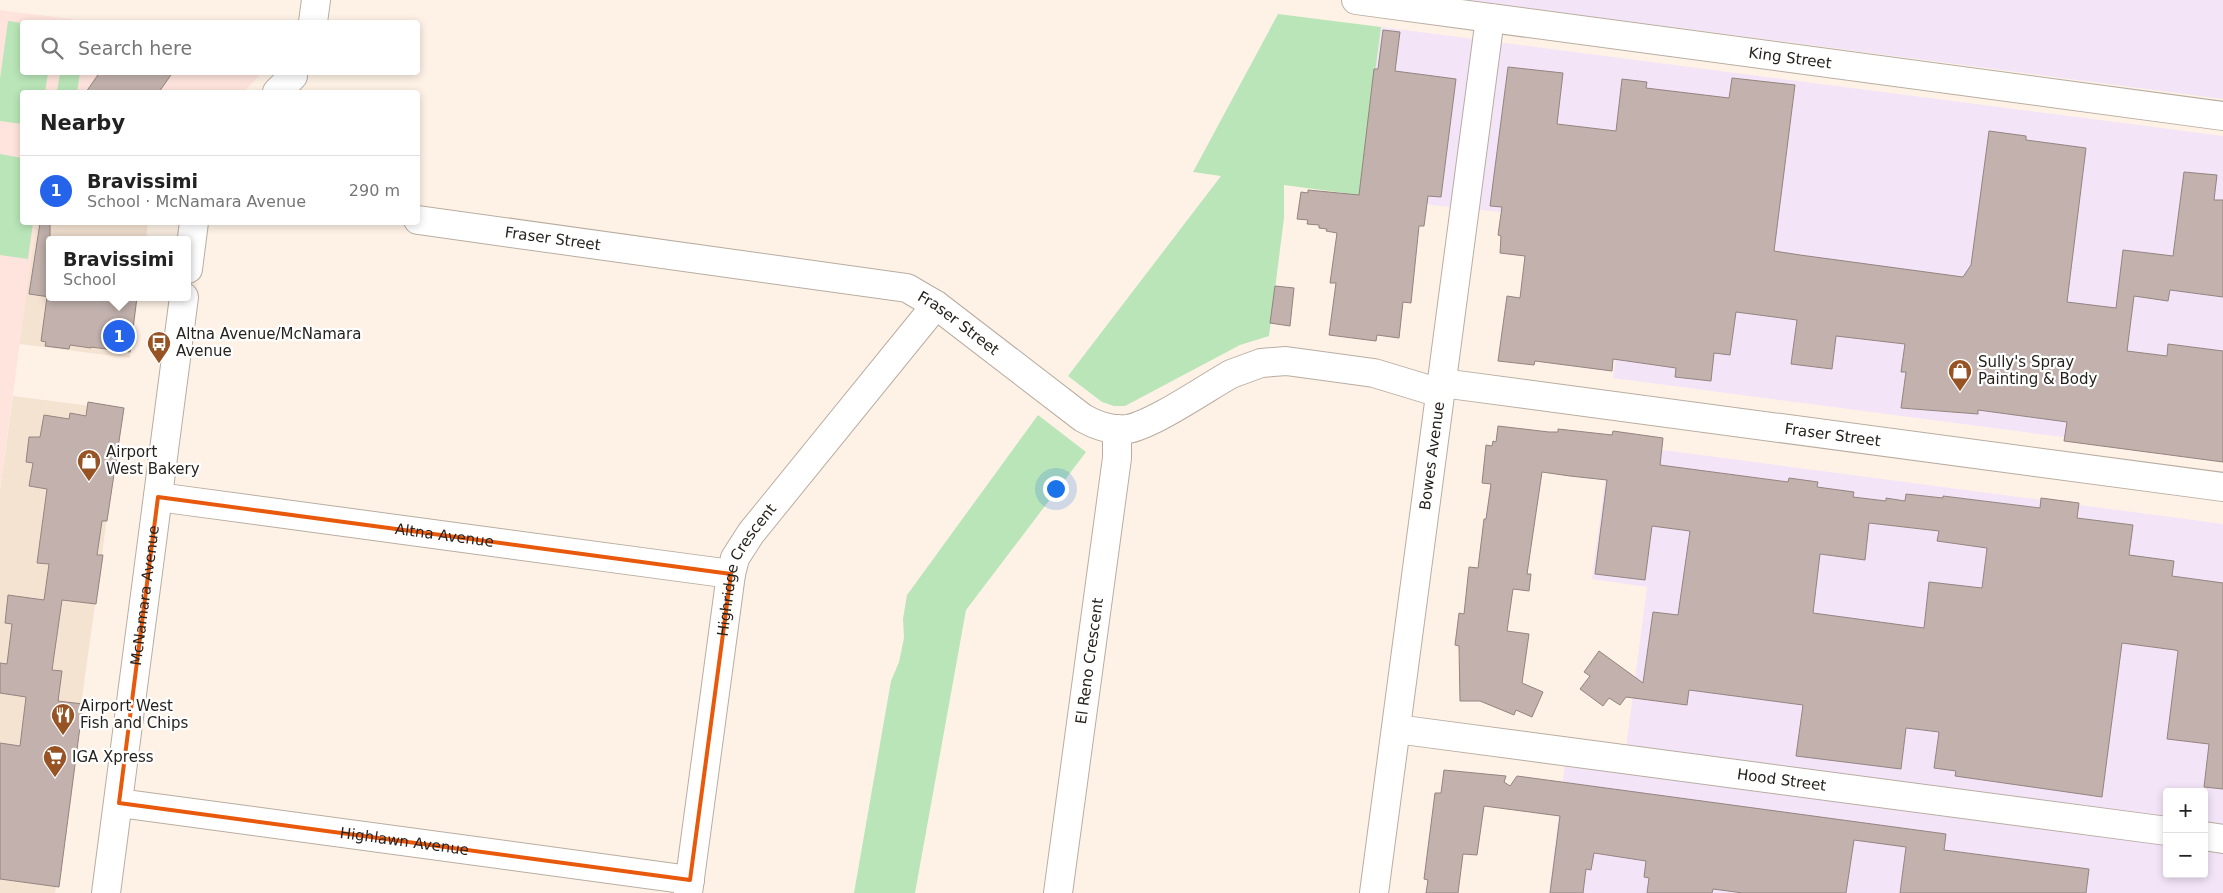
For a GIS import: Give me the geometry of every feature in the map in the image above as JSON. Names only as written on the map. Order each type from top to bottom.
[{"type":"street","points":[[313,20],[316,0]]},
{"type":"street","name":"King Street","points":[[1356,0],[2223,116]]},
{"type":"street","name":"Bowes Avenue","points":[[1374,893],[1490,18]]},
{"type":"street","name":"Fraser Street","points":[[420,220],[907,288],[936,305],[1083,418],[1094,425],[1117,429],[1139,426],[1231,374],[1261,363],[1286,362],[2223,487]]},
{"type":"street","points":[[191,255],[197,228]]},
{"type":"street","name":"McNamara Avenue","points":[[106,893],[183,301]]},
{"type":"street","name":"Highridge Crescent","points":[[689,887],[731,574],[735,558],[751,533],[936,305]]},
{"type":"street","name":"El Reno Crescent","points":[[1058,893],[1116,458],[1117,429]]},
{"type":"street","name":"Altna Avenue","points":[[158,497],[731,574]]},
{"type":"street","name":"Hood Street","points":[[1396,729],[2163,831]]},
{"type":"street","name":"Highlawn Avenue","points":[[119,803],[689,887]]},
{"type":"street","points":[[2208,837],[2223,839]]},
{"type":"highlighted area","points":[[158,497],[731,574],[690,880],[119,803]]},
{"type":"shaded area","points":[[1467,0],[2223,0],[2223,99]]},
{"type":"shaded area","points":[[0,10],[78,20],[20,20],[20,75],[260,75],[245,90],[20,90],[20,225],[36,225],[0,490]]},
{"type":"shaded area","points":[[1381,27],[2223,136],[2223,458],[1613,378],[1635,225],[1440,206],[1359,195]]},
{"type":"shaded area","points":[[36,225],[148,225],[146,236],[46,236],[46,301],[137,301],[130,358],[19,344]]},
{"type":"shaded area","points":[[13,396],[122,410],[55,893],[0,893],[0,490]]},
{"type":"shaded area","points":[[1610,443],[2223,524],[2223,893],[1549,893],[1565,764],[1623,771],[1647,587],[1592,579]]},
{"type":"green space","points":[[1278,14],[1381,27],[1359,195],[1284,185],[1284,218],[1269,336],[1240,345],[1125,406],[1114,406],[1102,402],[1068,376],[1221,176],[1193,172]]},
{"type":"green space","points":[[8,21],[20,23],[20,75],[48,75],[45,90],[20,90],[20,124],[0,121],[0,79]]},
{"type":"green space","points":[[60,75],[80,75],[77,90],[57,90]]},
{"type":"green space","points":[[0,154],[20,158],[20,225],[33,225],[28,259],[0,255]]},
{"type":"green space","points":[[1038,415],[1086,452],[966,610],[915,893],[854,893],[891,681],[899,662],[904,638],[903,619],[907,595]]},
{"type":"building","points":[[1383,30],[1400,32],[1395,71],[1456,79],[1441,197],[1428,196],[1424,226],[1419,226],[1411,303],[1403,302],[1399,338],[1377,335],[1376,341],[1329,335],[1336,283],[1330,283],[1337,233],[1319,228],[1319,225],[1307,224],[1308,220],[1297,219],[1301,192],[1308,193],[1308,190],[1359,195],[1374,69],[1378,69]]},
{"type":"building","points":[[1508,67],[1563,73],[1557,124],[1616,131],[1622,79],[1647,82],[1646,88],[1729,98],[1732,78],[1795,85],[1774,251],[1800,255],[1963,277],[1971,265],[1989,131],[2026,136],[2026,140],[2086,148],[2067,302],[2116,308],[2123,250],[2173,256],[2184,172],[2217,175],[2214,200],[2223,200],[2223,297],[2170,290],[2168,301],[2134,296],[2127,351],[2167,356],[2168,344],[2223,351],[2223,462],[2064,441],[2067,422],[1978,410],[1978,414],[1901,408],[1906,372],[1901,372],[1905,344],[1836,336],[1832,369],[1791,364],[1797,320],[1736,312],[1730,355],[1714,353],[1711,381],[1675,377],[1676,368],[1613,359],[1612,371],[1535,361],[1534,365],[1498,361],[1507,296],[1520,298],[1525,256],[1500,253],[1501,236],[1498,235],[1502,207],[1490,206]]},
{"type":"building","points":[[98,75],[171,75],[160,90],[87,90]]},
{"type":"building","points":[[40,225],[50,225],[50,236],[46,236],[46,296],[29,294]]},
{"type":"building","points":[[1275,286],[1294,288],[1290,326],[1270,323]]},
{"type":"building","points":[[46,301],[136,301],[130,352],[70,345],[69,349],[45,346],[46,342],[41,341]]},
{"type":"building","points":[[88,402],[124,408],[107,521],[102,521],[97,555],[103,555],[96,604],[62,600],[52,670],[62,671],[58,701],[83,704],[59,887],[0,879],[0,743],[20,746],[26,697],[0,693],[0,663],[7,664],[12,624],[5,623],[8,595],[44,600],[49,564],[37,563],[47,489],[29,486],[33,463],[26,462],[29,437],[40,437],[44,415],[69,419],[70,413],[86,416]]},
{"type":"building","points":[[1498,426],[1549,432],[1558,432],[1558,429],[1612,435],[1613,431],[1663,438],[1660,465],[1788,482],[1789,478],[1818,482],[1817,487],[1854,492],[1853,497],[1886,501],[1886,498],[1905,501],[1906,494],[1943,498],[1943,496],[2040,508],[2041,498],[2079,503],[2077,518],[2133,525],[2129,555],[2174,561],[2172,576],[2223,583],[2223,789],[2204,787],[2209,744],[2167,739],[2178,651],[2175,650],[2122,643],[2102,797],[1955,776],[1956,771],[1934,768],[1939,732],[1906,728],[1901,769],[1796,756],[1803,705],[1689,690],[1687,705],[1626,697],[1620,705],[1609,698],[1603,706],[1580,689],[1590,676],[1584,672],[1599,651],[1643,683],[1653,612],[1678,615],[1690,531],[1652,526],[1645,580],[1595,574],[1607,480],[1542,472],[1527,574],[1531,574],[1529,591],[1513,589],[1507,631],[1529,634],[1522,683],[1543,692],[1532,717],[1516,710],[1514,715],[1480,701],[1460,701],[1459,646],[1455,645],[1459,613],[1464,614],[1469,567],[1478,568],[1484,519],[1486,519],[1491,484],[1482,483],[1486,445],[1492,446],[1493,441],[1496,442]],"holes":[[[1869,523],[1939,531],[1937,541],[1987,548],[1982,588],[1929,582],[1924,628],[1813,613],[1820,554],[1865,560]]]},
{"type":"building","points":[[1444,770],[1506,776],[1504,782],[1510,786],[1517,776],[1946,834],[1944,850],[2089,869],[2086,893],[1900,893],[1906,847],[1854,840],[1846,893],[1743,893],[1713,889],[1712,893],[1647,893],[1649,878],[1644,877],[1646,861],[1594,853],[1591,870],[1586,869],[1583,893],[1550,893],[1560,816],[1484,806],[1477,855],[1463,854],[1458,893],[1426,893],[1428,880],[1424,879],[1435,793],[1441,793]]},
{"type":"place","name":"Bravissimi","points":[[119,336]]},
{"type":"place","name":"Altna Avenue/McNamara Avenue","points":[[159,364]]},
{"type":"place","name":"Sully's Spray Painting & Body","points":[[1960,392]]},
{"type":"place","name":"Airport West Bakery","points":[[89,482]]},
{"type":"place","name":"Airport West Fish and Chips","points":[[63,736]]},
{"type":"place","name":"IGA Xpress","points":[[55,778]]}]
